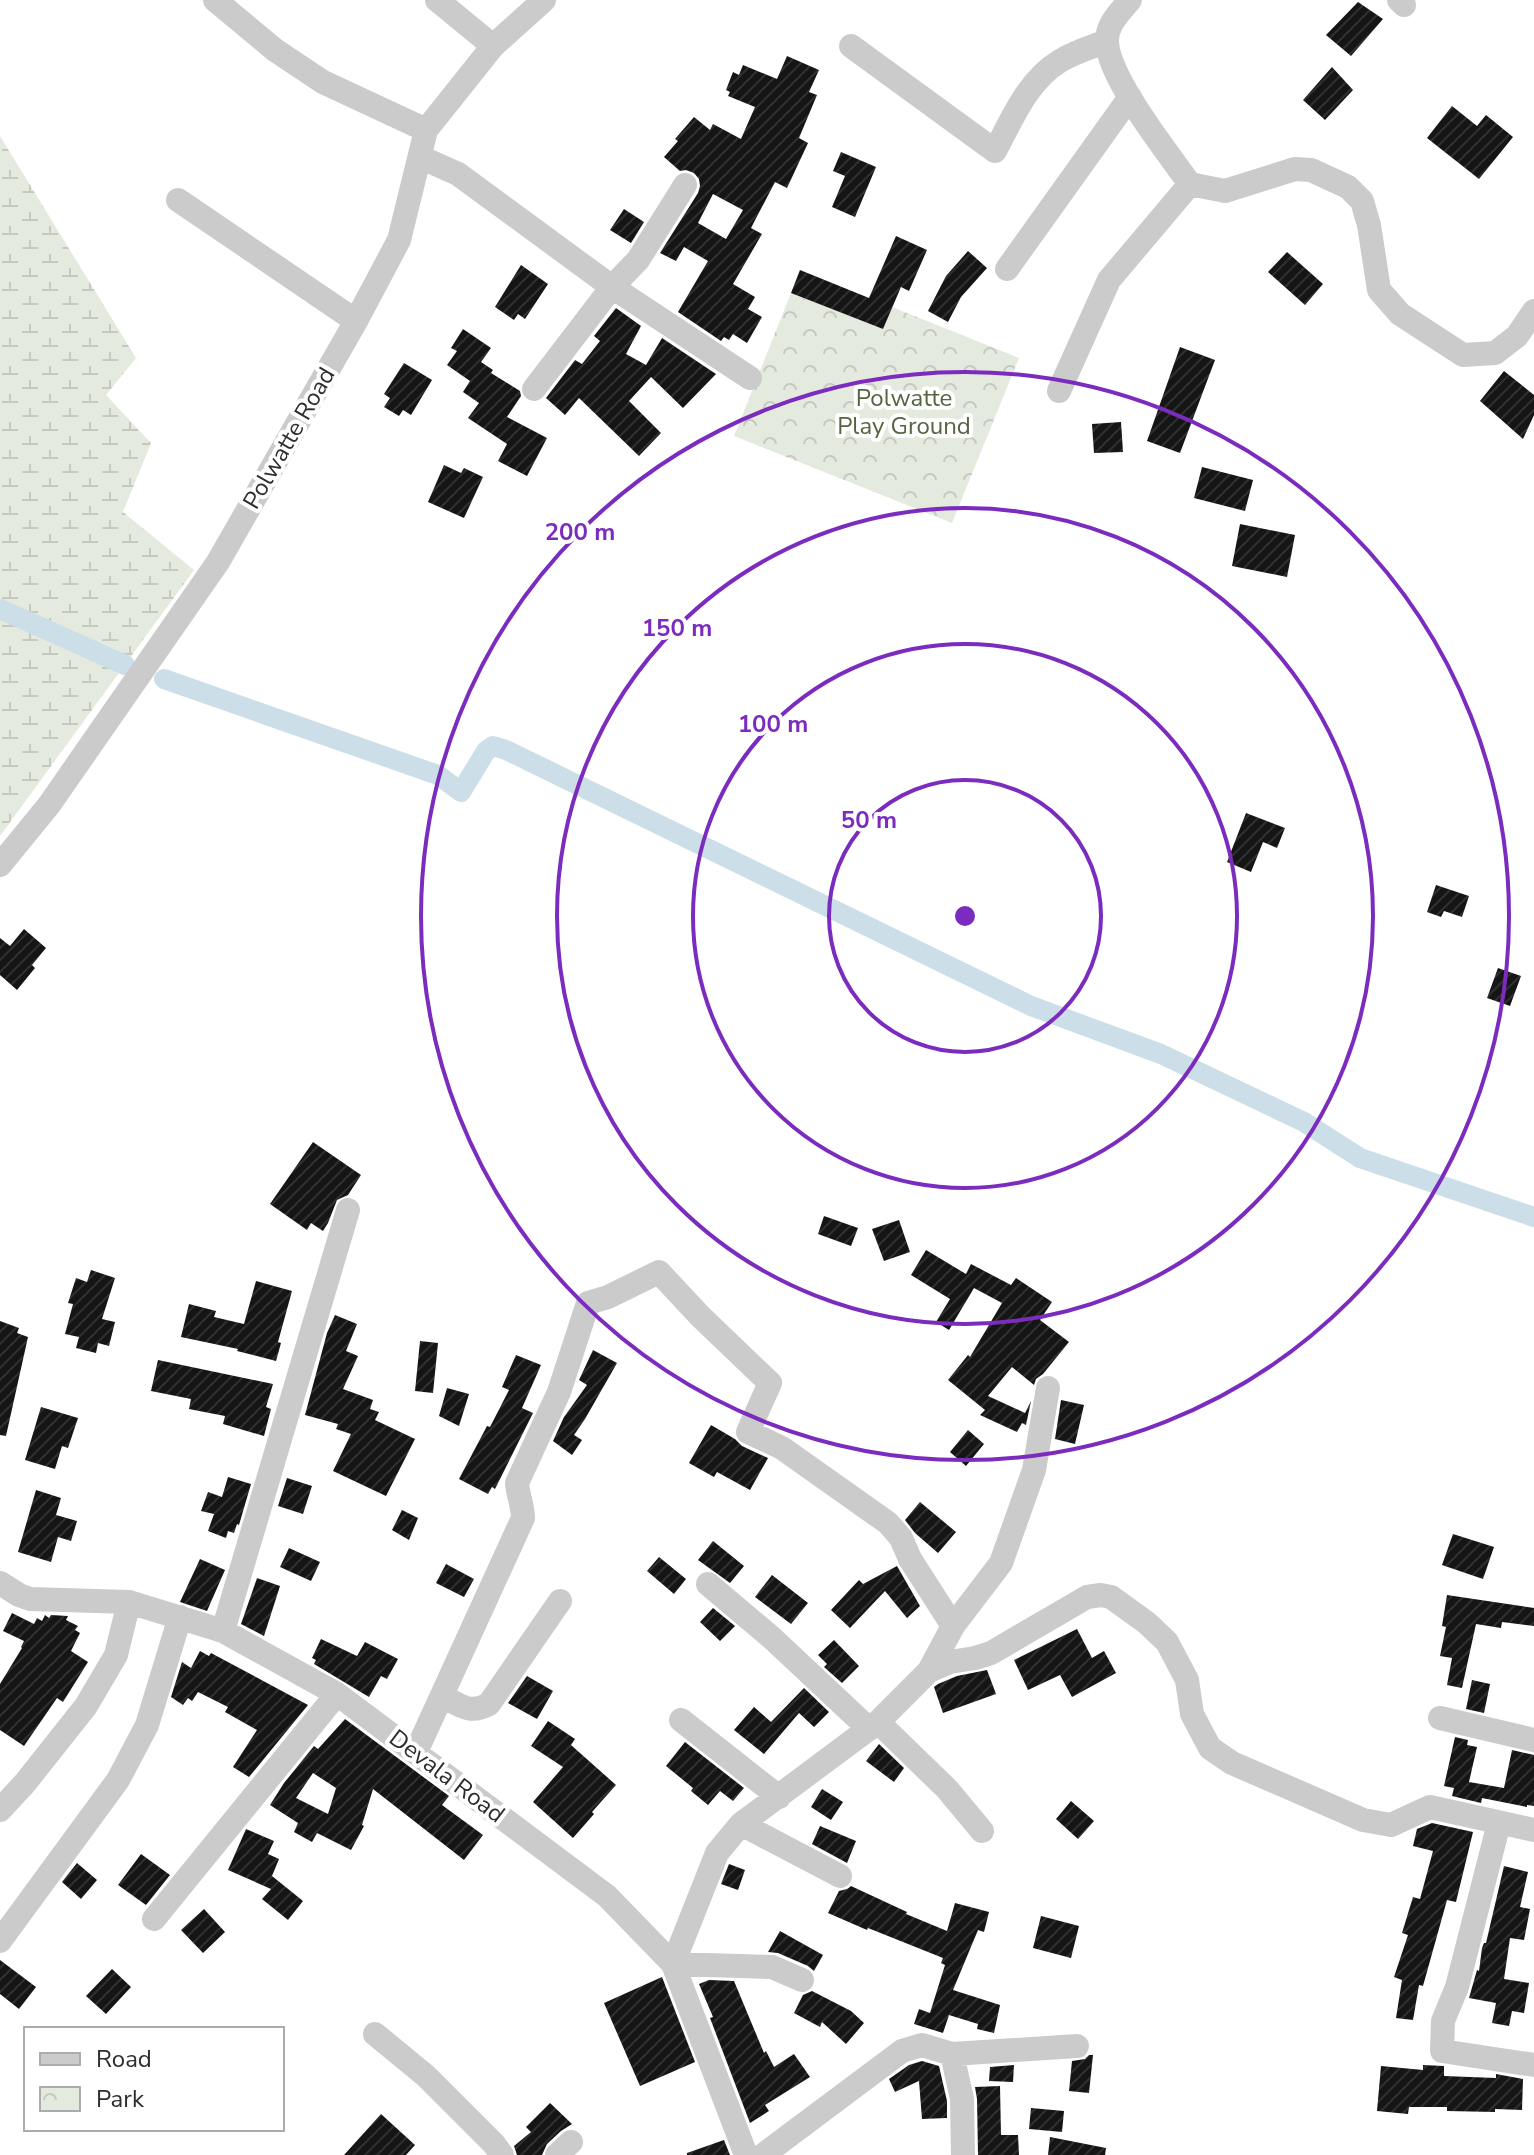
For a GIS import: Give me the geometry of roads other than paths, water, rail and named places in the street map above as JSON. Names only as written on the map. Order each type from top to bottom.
[{"type":"street","points":[[215,0],[275,50],[323,82],[426,130]]},
{"type":"street","points":[[437,0],[493,46]]},
{"type":"street","name":"Polwatte Road","points":[[0,865],[49,805],[218,562],[399,240],[426,130],[493,46],[544,0]]},
{"type":"street","points":[[1130,0],[1111,22],[1107,41],[1112,64],[1130,97],[1190,184],[1225,191],[1295,169],[1311,170],[1348,187],[1362,201],[1379,290],[1400,314],[1463,355],[1495,353],[1517,336],[1534,311]]},
{"type":"street","points":[[851,46],[995,151],[1037,80],[1061,60],[1107,41]]},
{"type":"street","points":[[1007,269],[1130,97]]},
{"type":"street","points":[[420,157],[458,174],[612,287],[750,378]]},
{"type":"street","points":[[1059,391],[1109,280],[1190,184]]},
{"type":"street","points":[[534,389],[612,287],[638,260],[685,185]]},
{"type":"street","points":[[178,200],[356,321]]},
{"type":"street","points":[[223,1631],[348,1210]]},
{"type":"street","points":[[416,1752],[523,1518],[517,1483],[559,1392],[588,1303],[608,1297],[659,1272],[770,1383],[748,1432],[782,1448],[888,1523],[901,1538],[910,1559],[953,1626]]},
{"type":"street","points":[[802,1980],[772,1967],[673,1964],[717,1853],[741,1824],[873,1726],[929,1671],[953,1626],[1001,1563],[1034,1470],[1048,1388]]},
{"type":"street","name":"Devala Road","points":[[0,1583],[30,1599],[129,1602],[223,1631],[337,1694],[607,1896],[673,1964],[746,2155]]},
{"type":"street","points":[[708,1584],[947,1789],[982,1831]]},
{"type":"street","points":[[929,1671],[950,1662],[991,1653],[1087,1597],[1111,1597],[1167,1642],[1187,1680],[1192,1714],[1210,1748],[1232,1763],[1363,1820],[1391,1825],[1430,1807],[1534,1830]]},
{"type":"street","points":[[442,1696],[468,1710],[478,1710],[489,1704],[560,1601]]},
{"type":"street","points":[[0,1810],[86,1706],[116,1655],[129,1602]]},
{"type":"street","points":[[0,1941],[118,1780],[147,1725],[180,1617]]},
{"type":"street","points":[[154,1919],[337,1694]]},
{"type":"street","points":[[1440,1718],[1534,1740]]},
{"type":"street","points":[[681,1720],[779,1797]]},
{"type":"street","points":[[1499,1823],[1457,1987],[1443,2021],[1442,2051],[1534,2065]]},
{"type":"street","points":[[741,1824],[840,1876]]},
{"type":"street","points":[[375,2034],[426,2076],[502,2155]]},
{"type":"street","points":[[763,2155],[902,2051],[922,2045],[952,2054],[1077,2046]]},
{"type":"street","points":[[952,2054],[962,2099],[963,2155]]},
{"type":"waterway","points":[[0,609],[125,665]]},
{"type":"waterway","points":[[164,679],[438,775],[461,792],[486,751],[493,746],[506,750],[1031,1006],[1161,1054],[1304,1122],[1360,1158],[1534,1217]]},
{"type":"park label","name":"Polwatte Play Ground","points":[[904,412]]}]
